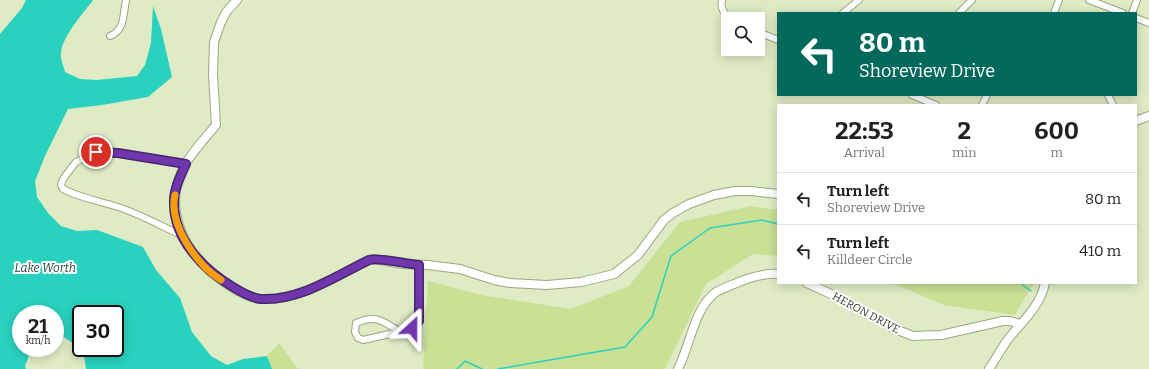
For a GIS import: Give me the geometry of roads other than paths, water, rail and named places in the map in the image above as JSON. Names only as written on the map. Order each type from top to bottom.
[{"type":"street","points":[[110,36],[119,31],[126,0]]},
{"type":"street","points":[[237,0],[227,11],[221,22],[214,42],[213,74],[216,125],[186,164],[179,180],[174,200],[176,219],[183,236],[196,257],[218,278],[243,293],[260,299],[284,297],[300,293],[374,259],[403,264],[460,268],[494,280],[510,283],[547,285],[581,282],[614,274],[638,255],[664,220],[672,213],[689,204],[735,191],[777,194]]},
{"type":"street","points":[[722,0],[721,7],[724,12]]},
{"type":"street","points":[[844,12],[859,0]]},
{"type":"street","points":[[960,12],[972,0]]},
{"type":"street","points":[[1054,12],[1059,0]]},
{"type":"street","points":[[1089,0],[1120,12]]},
{"type":"street","points":[[1132,12],[1137,0]]},
{"type":"street","points":[[1137,18],[1149,23]]},
{"type":"street","points":[[765,35],[777,40]]},
{"type":"street","points":[[914,96],[934,104]]},
{"type":"street","points":[[1137,121],[1149,116]]},
{"type":"street","points":[[183,236],[120,207],[75,195],[63,189],[61,185],[63,179],[76,162],[96,152],[118,153],[186,164]]},
{"type":"street","points":[[399,332],[374,318],[367,318],[356,323],[358,338],[363,340],[399,332],[412,328],[416,325],[419,321],[419,265]]},
{"type":"street","points":[[678,369],[702,310],[717,292],[742,281],[768,273],[777,274]]},
{"type":"street","name":"HERON DRIVE","points":[[809,284],[833,295],[895,329],[913,336],[941,335],[1003,321],[1010,321],[1020,324]]},
{"type":"street","points":[[989,369],[1005,344],[1036,306],[1041,297],[1045,284]]},
{"type":"water","name":"Lake Worth","points":[[26,0],[93,0],[78,19],[64,42],[61,50],[61,61],[65,72],[80,79],[97,80],[137,76],[145,65],[151,43],[153,6],[161,29],[172,77],[148,97],[68,109],[45,156],[35,181],[37,197],[48,213],[61,226],[77,231],[97,230],[143,247],[156,270],[180,298],[192,332],[211,356],[227,365],[243,359],[267,356],[272,369],[86,369],[84,357],[124,357],[124,305],[72,305],[72,343],[64,337],[64,305],[12,305],[12,357],[28,357],[25,366],[26,369],[0,369],[0,34],[22,8]]},
{"type":"waterway","points":[[498,369],[625,347],[652,317],[671,256],[710,228],[762,220],[777,224]]},
{"type":"waterway","points":[[1021,284],[1031,291]]},
{"type":"waterway","points":[[457,369],[465,361],[482,369]]}]
